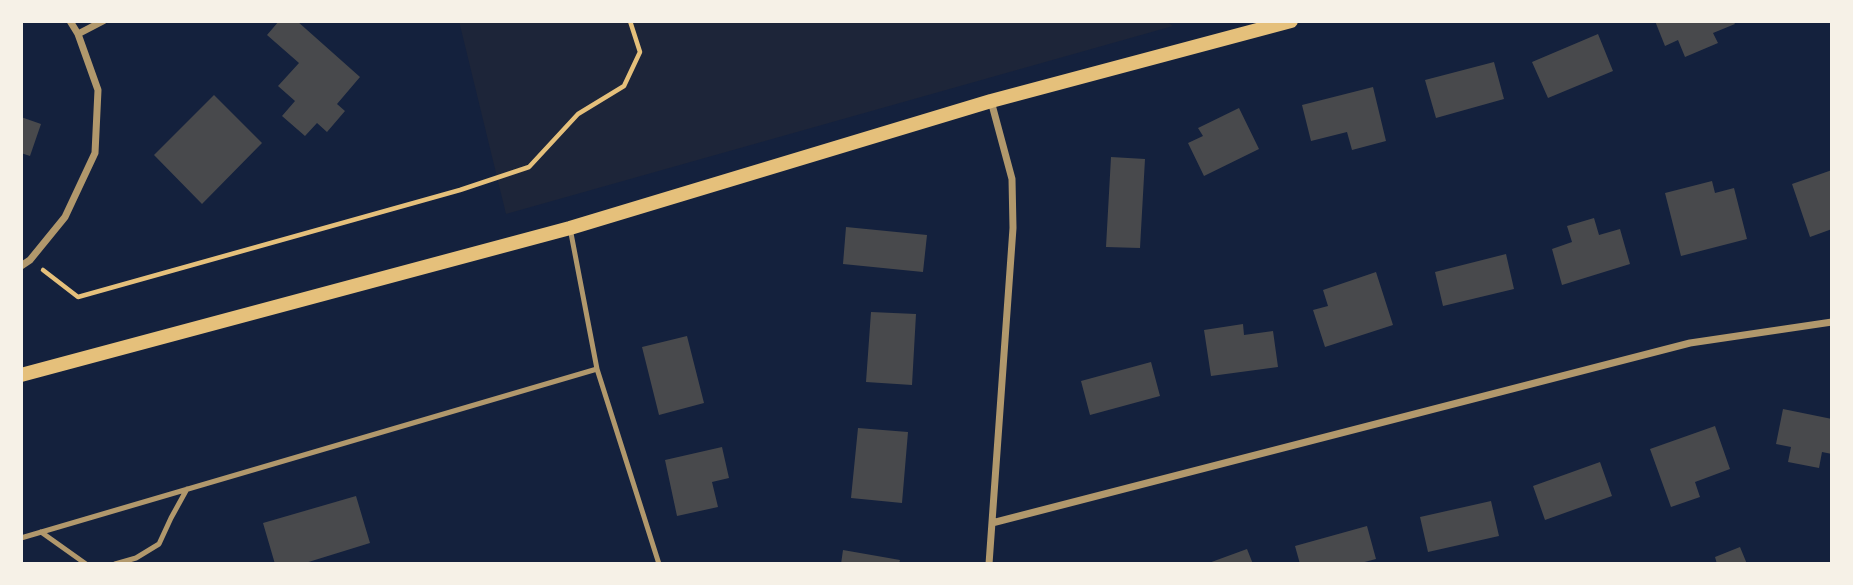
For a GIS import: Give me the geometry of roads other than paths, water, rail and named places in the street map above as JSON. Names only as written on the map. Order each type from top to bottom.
[{"type":"main road","points":[[21,375],[570,228],[991,101],[1291,21]]},
{"type":"street","points":[[21,266],[30,260],[65,217],[95,153],[99,90],[78,34],[70,21]]},
{"type":"street","points":[[78,34],[103,21]]},
{"type":"street","points":[[989,564],[1013,228],[1012,179],[991,101]]},
{"type":"street","points":[[992,523],[1690,343],[1832,322]]},
{"type":"lane","points":[[570,228],[597,369],[659,564]]},
{"type":"lane","points":[[21,538],[597,369]]},
{"type":"lane","points":[[114,564],[136,558],[159,544],[187,489]]},
{"type":"lane","points":[[41,532],[86,564]]}]
